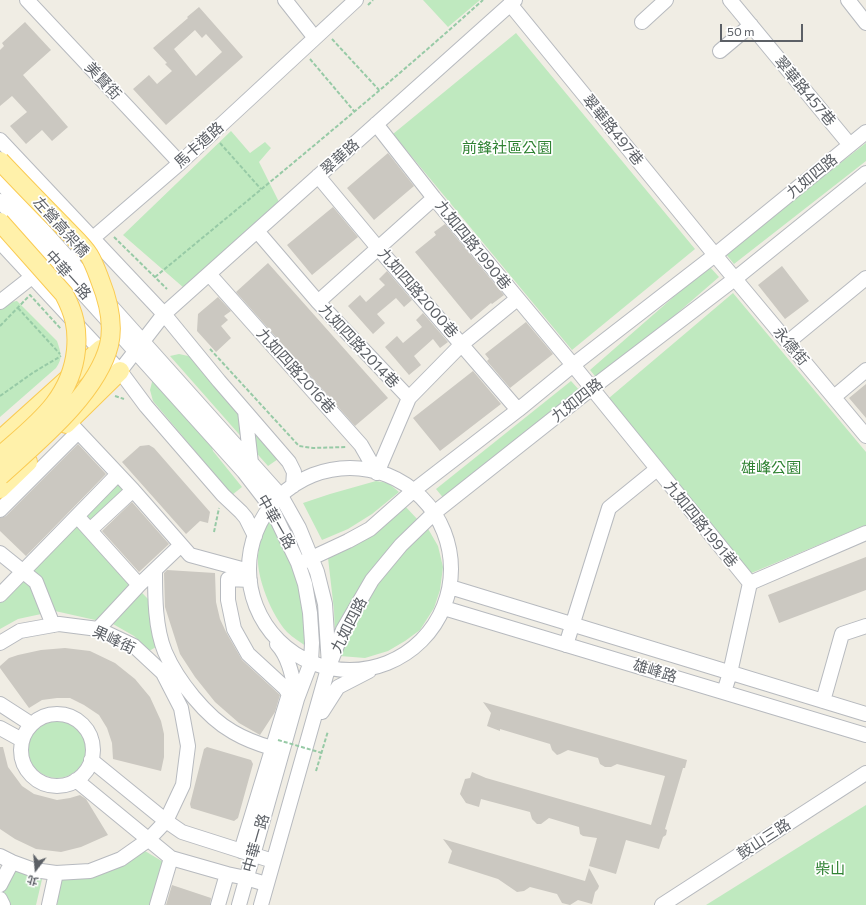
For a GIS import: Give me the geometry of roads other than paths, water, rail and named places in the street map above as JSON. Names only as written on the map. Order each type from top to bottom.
[{"type":"main road","name":"左營高架橋","points":[[0,161],[89,255],[106,293],[111,332],[109,346],[103,362],[78,400],[57,423],[0,476]]},
{"type":"main road","points":[[0,222],[64,294],[72,308],[76,324],[73,369],[69,381],[61,394],[39,421],[0,456]]},
{"type":"main road","points":[[0,440],[101,349]]},
{"type":"main road","points":[[0,489],[73,427],[120,371]]},
{"type":"street","name":"美賢街","points":[[27,0],[180,163]]},
{"type":"street","points":[[284,0],[314,38]]},
{"type":"street","name":"馬卡道路","points":[[66,265],[93,238],[180,163],[356,0]]},
{"type":"street","points":[[642,22],[666,0]]},
{"type":"street","name":"翠華路457巷","points":[[730,0],[850,145]]},
{"type":"street","points":[[848,0],[866,23]]},
{"type":"street","name":"翠華路","points":[[120,371],[164,314],[513,2]]},
{"type":"street","name":"翠華路497巷","points":[[513,2],[715,255]]},
{"type":"street","points":[[720,51],[750,25]]},
{"type":"street","name":"九如四路1990巷","points":[[376,124],[434,198],[573,365]]},
{"type":"street","name":"九如四路","points":[[298,563],[348,541],[370,529],[413,491],[715,255],[866,132]]},
{"type":"street","points":[[0,140],[164,314],[245,411],[290,462],[294,472],[293,486]]},
{"type":"street","name":"九如四路","points":[[329,666],[344,630],[372,580],[401,545],[434,513],[592,388],[736,278],[866,173]]},
{"type":"street","name":"九如四路2000巷","points":[[318,176],[518,410]]},
{"type":"street","name":"中華一路","points":[[0,182],[66,265],[128,334],[244,472],[271,507],[298,563],[305,584],[310,613],[311,662],[297,699],[246,853],[246,878],[243,904]]},
{"type":"street","points":[[318,302],[434,198]]},
{"type":"street","name":"中華一路","points":[[0,201],[66,265]]},
{"type":"street","name":"九如四路2014巷","points":[[257,231],[318,302],[409,398],[377,472]]},
{"type":"street","name":"中華一路","points":[[0,242],[101,349],[120,371],[146,406],[223,495],[246,518],[255,536]]},
{"type":"street","name":"永德街","points":[[715,255],[736,278],[866,436]]},
{"type":"street","points":[[0,302],[33,276],[66,265]]},
{"type":"street","name":"九如四路2016巷","points":[[209,274],[361,444],[377,472]]},
{"type":"street","points":[[788,342],[866,278]]},
{"type":"street","points":[[409,398],[462,344],[517,299]]},
{"type":"street","name":"翠華路","points":[[101,349],[164,314]]},
{"type":"street","name":"中華一路","points":[[139,347],[281,496],[299,528],[312,558],[325,604],[329,666],[261,905]]},
{"type":"street","name":"九如四路1991巷","points":[[573,365],[750,583]]},
{"type":"street","points":[[834,397],[866,370]]},
{"type":"street","points":[[245,411],[251,464]]},
{"type":"street","points":[[0,510],[73,427],[133,490],[190,555],[249,575]]},
{"type":"street","points":[[297,699],[292,673],[282,649],[264,629],[252,591],[249,575],[250,554],[255,536],[259,526],[271,507],[281,496],[293,486],[308,478],[342,469],[359,469],[377,472],[396,480],[413,491],[434,513],[447,542],[451,561],[450,587],[444,608],[432,629],[424,638],[395,660],[378,666],[338,687],[310,734]]},
{"type":"street","points":[[566,645],[609,508],[656,469]]},
{"type":"street","points":[[0,595],[118,474]]},
{"type":"street","points":[[90,530],[133,490]]},
{"type":"street","points":[[77,516],[139,585]]},
{"type":"street","points":[[724,692],[730,673],[750,583],[866,533]]},
{"type":"street","points":[[98,629],[139,585],[181,545]]},
{"type":"street","points":[[0,553],[36,582],[53,625]]},
{"type":"street","points":[[154,571],[157,620],[165,651],[182,682],[207,712],[231,731],[254,742],[275,744]]},
{"type":"street","points":[[246,853],[289,694],[285,688],[248,654],[234,629],[228,600],[228,579],[249,575]]},
{"type":"street","name":"雄峰路","points":[[450,587],[866,714]]},
{"type":"street","name":"雄峰路","points":[[444,608],[866,734]]},
{"type":"street","points":[[259,613],[272,633],[281,642],[290,650],[311,662],[356,670],[378,666]]},
{"type":"street","name":"果峰街","points":[[0,643],[20,632],[59,624],[98,629],[134,646],[163,673],[182,708],[188,746],[183,785],[166,821],[148,840],[121,859],[90,870],[56,873],[34,870],[0,856]]},
{"type":"street","points":[[823,701],[842,634],[866,626]]},
{"type":"street","points":[[0,704],[31,724]]},
{"type":"street","points":[[52,714],[64,714],[75,719],[84,726],[90,736],[93,748],[91,760],[88,768],[76,780],[65,785],[52,785],[40,782],[30,774],[24,764],[20,752],[22,740],[25,731],[31,724],[41,717],[52,714]]},
{"type":"street","points":[[0,728],[22,740]]},
{"type":"street","points":[[91,760],[166,821],[182,832],[273,861]]},
{"type":"street","name":"鼓山三路","points":[[662,905],[866,773]]},
{"type":"street","points":[[76,780],[171,858],[266,884]]},
{"type":"street","points":[[157,905],[171,858]]},
{"type":"street","points":[[0,885],[12,862]]},
{"type":"street","points":[[49,905],[56,873]]},
{"type":"street","points":[[218,905],[227,874]]},
{"type":"street","points":[[0,900],[3,905]]},
{"type":"park label","name":"前鋒社區公園","points":[[507,148]]},
{"type":"park label","name":"雄峰公園","points":[[771,468]]},
{"type":"park label","name":"柴山","points":[[830,869]]}]
